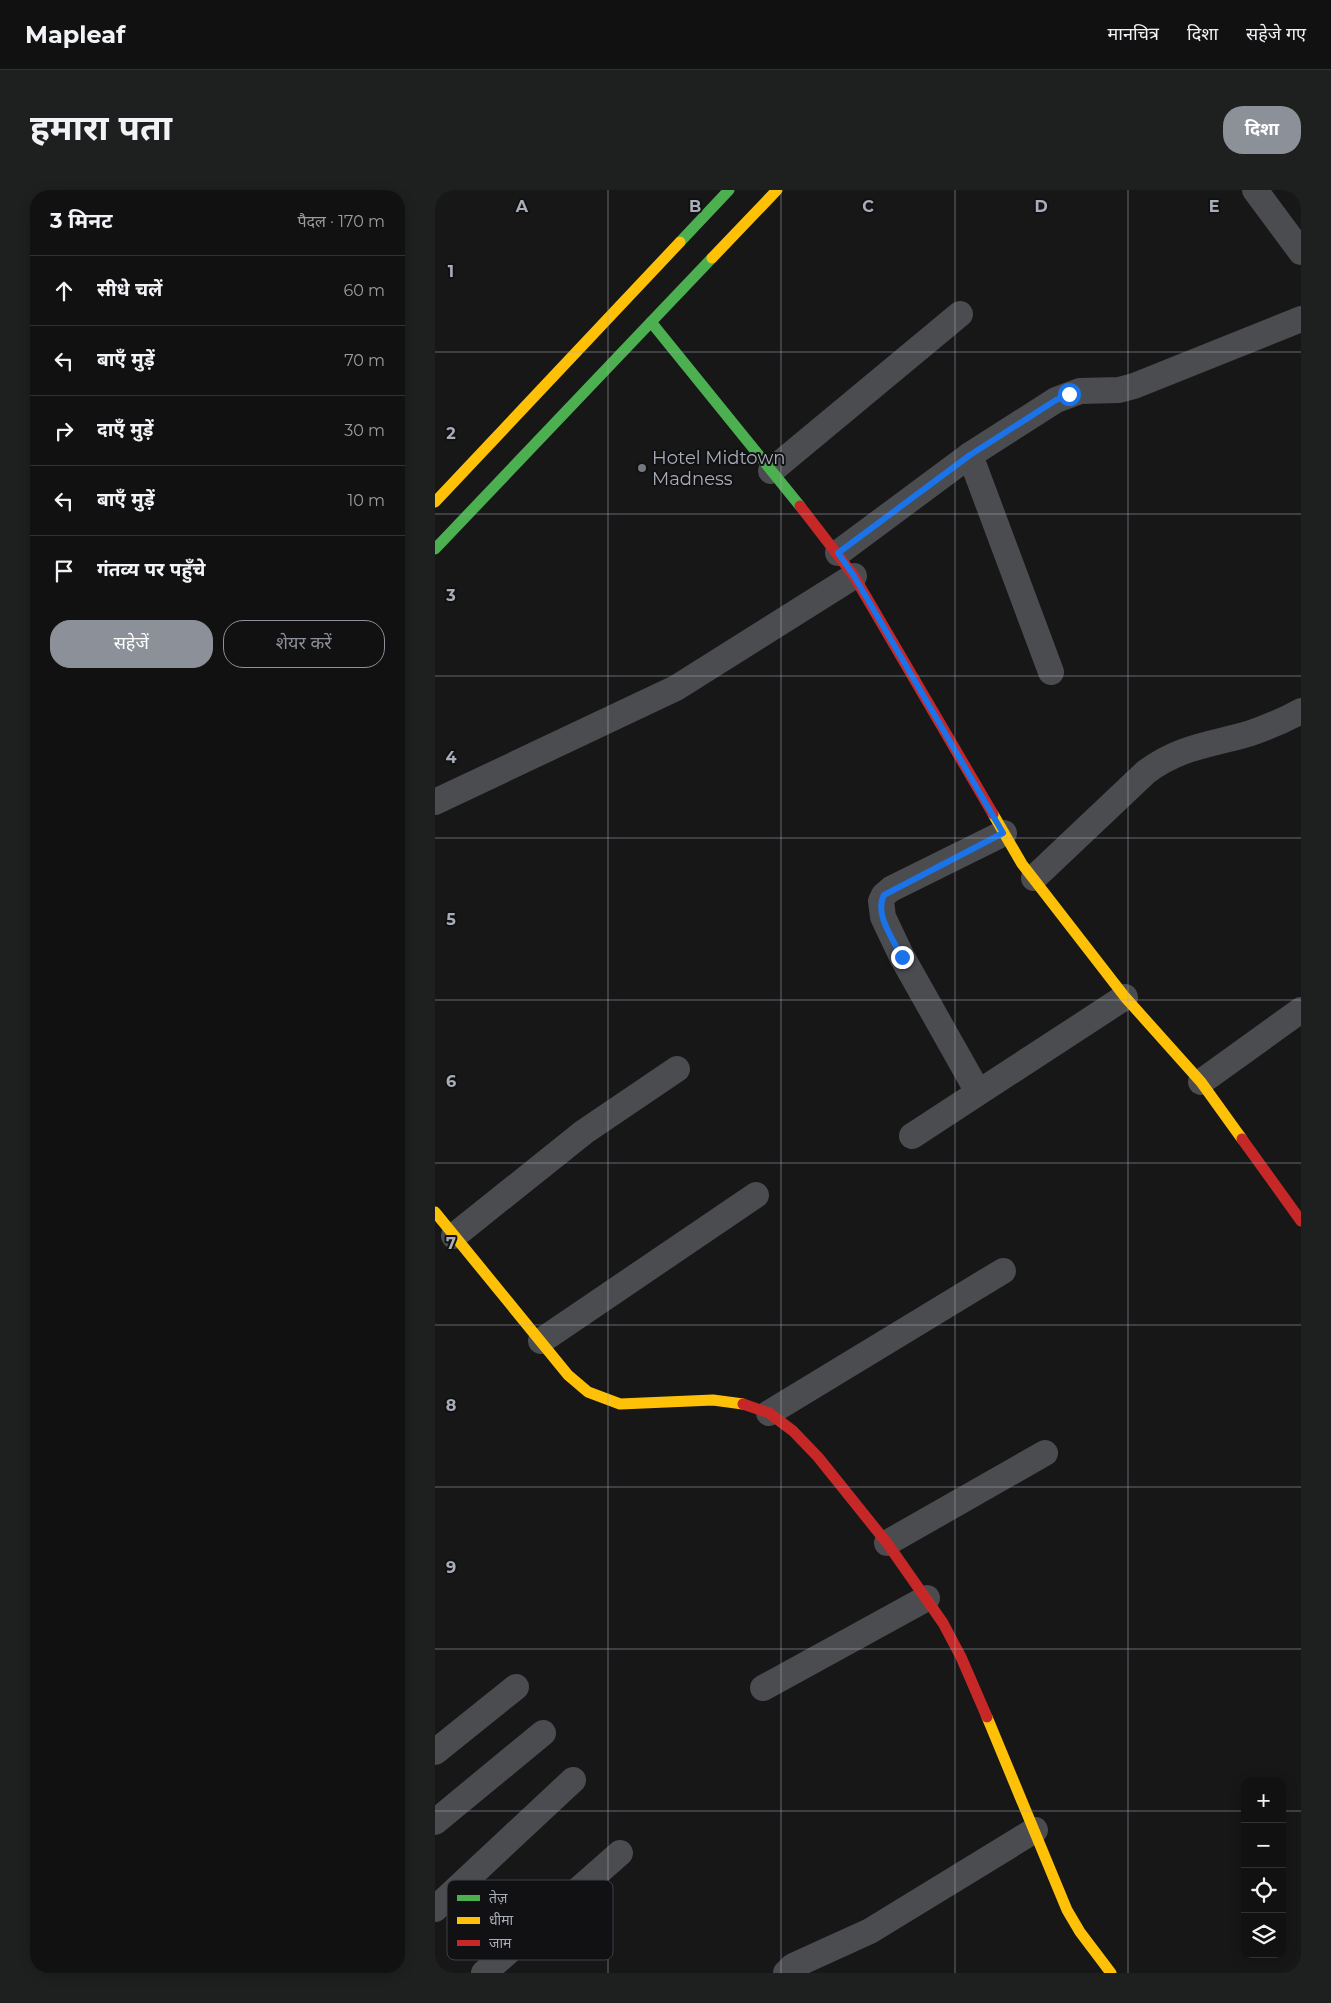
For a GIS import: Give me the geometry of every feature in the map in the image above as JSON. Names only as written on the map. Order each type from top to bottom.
[{"type":"main road","points":[[435,502],[729,190]]},
{"type":"main road","points":[[435,549],[777,190]]},
{"type":"main road","points":[[651,322],[838,553],[854,576],[1022,864],[1125,997],[1201,1082],[1301,1221]]},
{"type":"main road","points":[[435,1212],[568,1375],[587,1392],[620,1404],[713,1400],[747,1404],[769,1412],[793,1431],[818,1457],[887,1543],[943,1623],[961,1657],[1067,1910],[1080,1932],[1111,1973]]},
{"type":"street","points":[[1255,190],[1301,252]]},
{"type":"street","points":[[771,471],[960,314]]},
{"type":"street","points":[[838,553],[970,455],[1056,400],[1080,391],[1119,390],[1134,386],[1301,319]]},
{"type":"street","points":[[970,455],[1051,672]]},
{"type":"street","points":[[435,802],[676,688],[854,576]]},
{"type":"street","points":[[1034,878],[1145,772],[1161,760],[1195,747],[1250,733],[1275,724],[1301,711]]},
{"type":"street","points":[[978,1092],[902,957],[883,917],[881,901],[884,895],[891,890],[1003,833]]},
{"type":"street","points":[[911,1136],[1125,997]]},
{"type":"street","points":[[1201,1082],[1301,1010]]},
{"type":"street","points":[[454,1236],[584,1132],[677,1069]]},
{"type":"street","points":[[541,1341],[756,1195]]},
{"type":"street","points":[[769,1412],[1003,1270]]},
{"type":"street","points":[[887,1543],[1045,1452]]},
{"type":"street","points":[[763,1688],[927,1598]]},
{"type":"street","points":[[435,1752],[515,1687]]},
{"type":"street","points":[[435,1822],[543,1733]]},
{"type":"street","points":[[466,1880],[573,1780]]},
{"type":"street","points":[[786,1973],[793,1966],[870,1931],[1035,1830]]},
{"type":"street","points":[[589,1880],[620,1853]]},
{"type":"street","points":[[435,1909],[447,1898]]},
{"type":"street","points":[[484,1973],[499,1960]]},
{"type":"traffic: fast","points":[[680,242],[729,190]]},
{"type":"traffic: fast","points":[[435,549],[712,258]]},
{"type":"traffic: fast","points":[[651,322],[800,506]]},
{"type":"traffic: slow","points":[[712,258],[777,190]]},
{"type":"traffic: slow","points":[[435,502],[680,242]]},
{"type":"traffic: slow","points":[[993,814],[1022,864],[1125,997],[1201,1082],[1242,1139]]},
{"type":"traffic: slow","points":[[435,1212],[568,1375],[588,1392],[620,1404],[713,1400],[743,1404]]},
{"type":"traffic: slow","points":[[987,1717],[1067,1910],[1080,1932],[1111,1973]]},
{"type":"traffic: jam","points":[[800,506],[854,576],[993,814]]},
{"type":"traffic: jam","points":[[1242,1139],[1301,1221]]},
{"type":"traffic: jam","points":[[743,1404],[769,1413],[793,1431],[818,1457],[887,1543],[943,1623],[961,1657],[987,1717]]},
{"type":"place","name":"Hotel Midtown Madness","points":[[642,468]]},
{"type":"route","points":[[902,957],[883,917],[881,901],[884,895],[1003,833],[854,576],[838,553],[970,455],[1056,400],[1069,394]]}]
